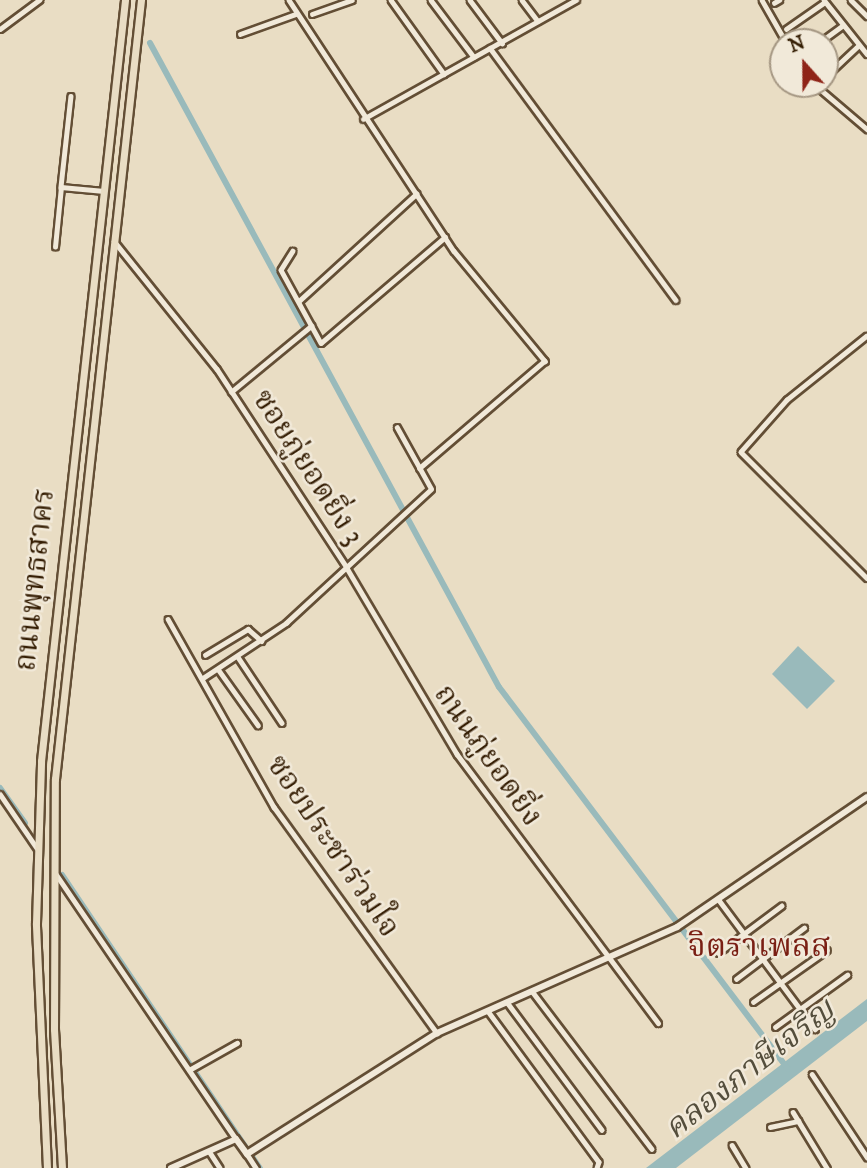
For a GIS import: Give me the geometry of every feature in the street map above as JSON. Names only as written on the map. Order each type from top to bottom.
[{"type":"main road","name":"ถนนพุทธสาคร","points":[[47,1168],[37,989],[37,848],[68,490],[125,0]]},
{"type":"main road","name":"ถนนพุทธสาคร","points":[[62,1168],[52,867],[60,718],[141,0]]},
{"type":"main road","points":[[68,490],[86,492]]},
{"type":"main road","points":[[171,1168],[236,1139],[247,1154],[437,1033],[680,925],[867,797]]},
{"type":"street","points":[[0,29],[39,0]]},
{"type":"street","points":[[289,0],[363,119],[444,237],[545,361],[420,468]]},
{"type":"street","points":[[312,15],[352,0]]},
{"type":"street","points":[[390,0],[444,74]]},
{"type":"street","points":[[431,0],[474,57]]},
{"type":"street","points":[[470,0],[502,43]]},
{"type":"street","points":[[522,0],[538,22]]},
{"type":"street","points":[[363,119],[576,0]]},
{"type":"street","points":[[762,0],[778,28]]},
{"type":"street","points":[[851,0],[867,16]]},
{"type":"street","points":[[787,28],[824,1],[867,54]]},
{"type":"street","points":[[240,34],[296,14]]},
{"type":"street","points":[[839,64],[858,46]]},
{"type":"street","points":[[490,48],[676,300]]},
{"type":"street","points":[[55,247],[71,96]]},
{"type":"street","points":[[830,98],[867,129]]},
{"type":"street","points":[[61,187],[104,191]]},
{"type":"street","points":[[299,301],[416,194]]},
{"type":"street","points":[[293,251],[280,265],[321,343],[444,237]]},
{"type":"street","name":"ซอยภู่ยอดยิ่ง 3","points":[[114,240],[172,307],[347,568]]},
{"type":"street","points":[[231,392],[311,326]]},
{"type":"street","points":[[867,336],[743,446],[743,456],[867,578]]},
{"type":"street","points":[[203,678],[262,640],[347,568],[431,489],[397,428]]},
{"type":"street","name":"ถนนภู่ยอดยิ่ง","points":[[347,568],[457,754],[658,1023]]},
{"type":"street","name":"ซอยประชาร่วมใจ","points":[[168,619],[274,807],[437,1033]]},
{"type":"street","points":[[205,655],[248,629],[262,640]]},
{"type":"street","points":[[238,657],[282,723]]},
{"type":"street","points":[[218,669],[258,725]]},
{"type":"street","points":[[0,794],[37,848]]},
{"type":"street","points":[[52,867],[236,1139]]},
{"type":"street","points":[[719,900],[815,1030]]},
{"type":"street","points":[[718,953],[781,906]]},
{"type":"street","points":[[736,979],[804,928]]},
{"type":"street","points":[[752,1002],[827,950]]},
{"type":"street","points":[[775,1027],[847,975]]},
{"type":"street","points":[[532,991],[652,1149]]},
{"type":"street","points":[[507,1002],[602,1130]]},
{"type":"street","points":[[488,1011],[599,1162],[597,1168]]},
{"type":"street","points":[[189,1070],[237,1043]]},
{"type":"street","points":[[812,1074],[867,1157]]},
{"type":"street","points":[[793,1112],[827,1168]]},
{"type":"street","points":[[770,1126],[798,1121]]},
{"type":"street","points":[[732,1145],[746,1168]]},
{"type":"street","points":[[209,1151],[220,1168]]},
{"type":"street","points":[[247,1154],[256,1168]]},
{"type":"water","points":[[798,646],[835,681],[807,709],[772,674]]},
{"type":"water","points":[[867,999],[867,1021],[676,1168],[646,1168]]},
{"type":"waterway","name":"คลองภาษีเจริญ","points":[[150,43],[499,687],[788,1069]]},
{"type":"waterway","points":[[0,788],[25,823]]},
{"type":"waterway","points":[[62,875],[260,1168]]},
{"type":"district","name":"จิตราเพลส","points":[[759,947]]}]
